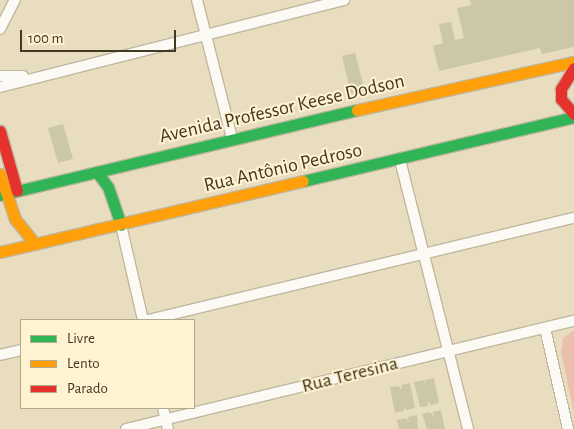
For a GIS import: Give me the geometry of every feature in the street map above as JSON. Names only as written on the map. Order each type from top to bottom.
[{"type":"main road","name":"Avenida Professor Keese Dodson","points":[[7,193],[232,138],[574,62]]},
{"type":"main road","points":[[574,68],[561,90],[561,99],[574,115]]},
{"type":"main road","name":"Rua Antônio Pedroso","points":[[0,252],[400,160],[574,115]]},
{"type":"main road","points":[[0,131],[7,193]]},
{"type":"main road","points":[[97,172],[108,187],[121,225]]},
{"type":"main road","points":[[0,174],[20,229],[35,244]]},
{"type":"street","points":[[0,29],[15,0]]},
{"type":"street","points":[[197,0],[204,35],[232,138]]},
{"type":"street","points":[[0,87],[34,76],[344,0]]},
{"type":"street","points":[[0,76],[34,76]]},
{"type":"street","points":[[400,160],[450,351],[468,429]]},
{"type":"street","points":[[152,319],[574,218]]},
{"type":"street","points":[[121,225],[143,319]]},
{"type":"street","name":"Rua Teresina","points":[[126,429],[167,424],[574,321]]},
{"type":"street","points":[[546,328],[568,429]]},
{"type":"street","points":[[0,355],[20,350]]},
{"type":"street","points":[[163,409],[167,424]]},
{"type":"shaded area","points":[[574,330],[574,413],[561,352],[563,338]]},
{"type":"building","points":[[470,0],[574,0],[574,47],[542,54],[540,48],[439,71],[433,46],[443,43],[439,24],[451,22],[455,40],[464,38],[457,8],[471,5]]},
{"type":"building","points":[[355,53],[365,91],[351,94],[342,56]]},
{"type":"building","points":[[63,124],[73,159],[58,163],[48,128]]},
{"type":"building","points":[[434,378],[439,403],[431,405],[427,401],[428,406],[420,407],[414,382],[423,380],[426,384],[425,380]]},
{"type":"building","points":[[410,383],[415,408],[406,410],[405,406],[404,411],[395,413],[390,387],[398,386],[402,390],[401,385]]},
{"type":"building","points":[[441,410],[445,429],[427,429],[422,414],[430,412],[434,417],[433,412]]},
{"type":"building","points":[[417,415],[418,429],[399,429],[397,420],[406,418],[409,422],[408,417]]},
{"type":"traffic: fast","points":[[0,195],[357,110]]},
{"type":"traffic: fast","points":[[303,181],[574,117]]},
{"type":"traffic: fast","points":[[97,172],[108,187],[121,225]]},
{"type":"traffic: slow","points":[[357,110],[574,62]]},
{"type":"traffic: slow","points":[[0,174],[15,219],[35,244]]},
{"type":"traffic: slow","points":[[0,252],[303,181]]},
{"type":"traffic: jam","points":[[574,68],[561,89],[561,99],[574,114]]},
{"type":"traffic: jam","points":[[0,131],[17,191]]}]
